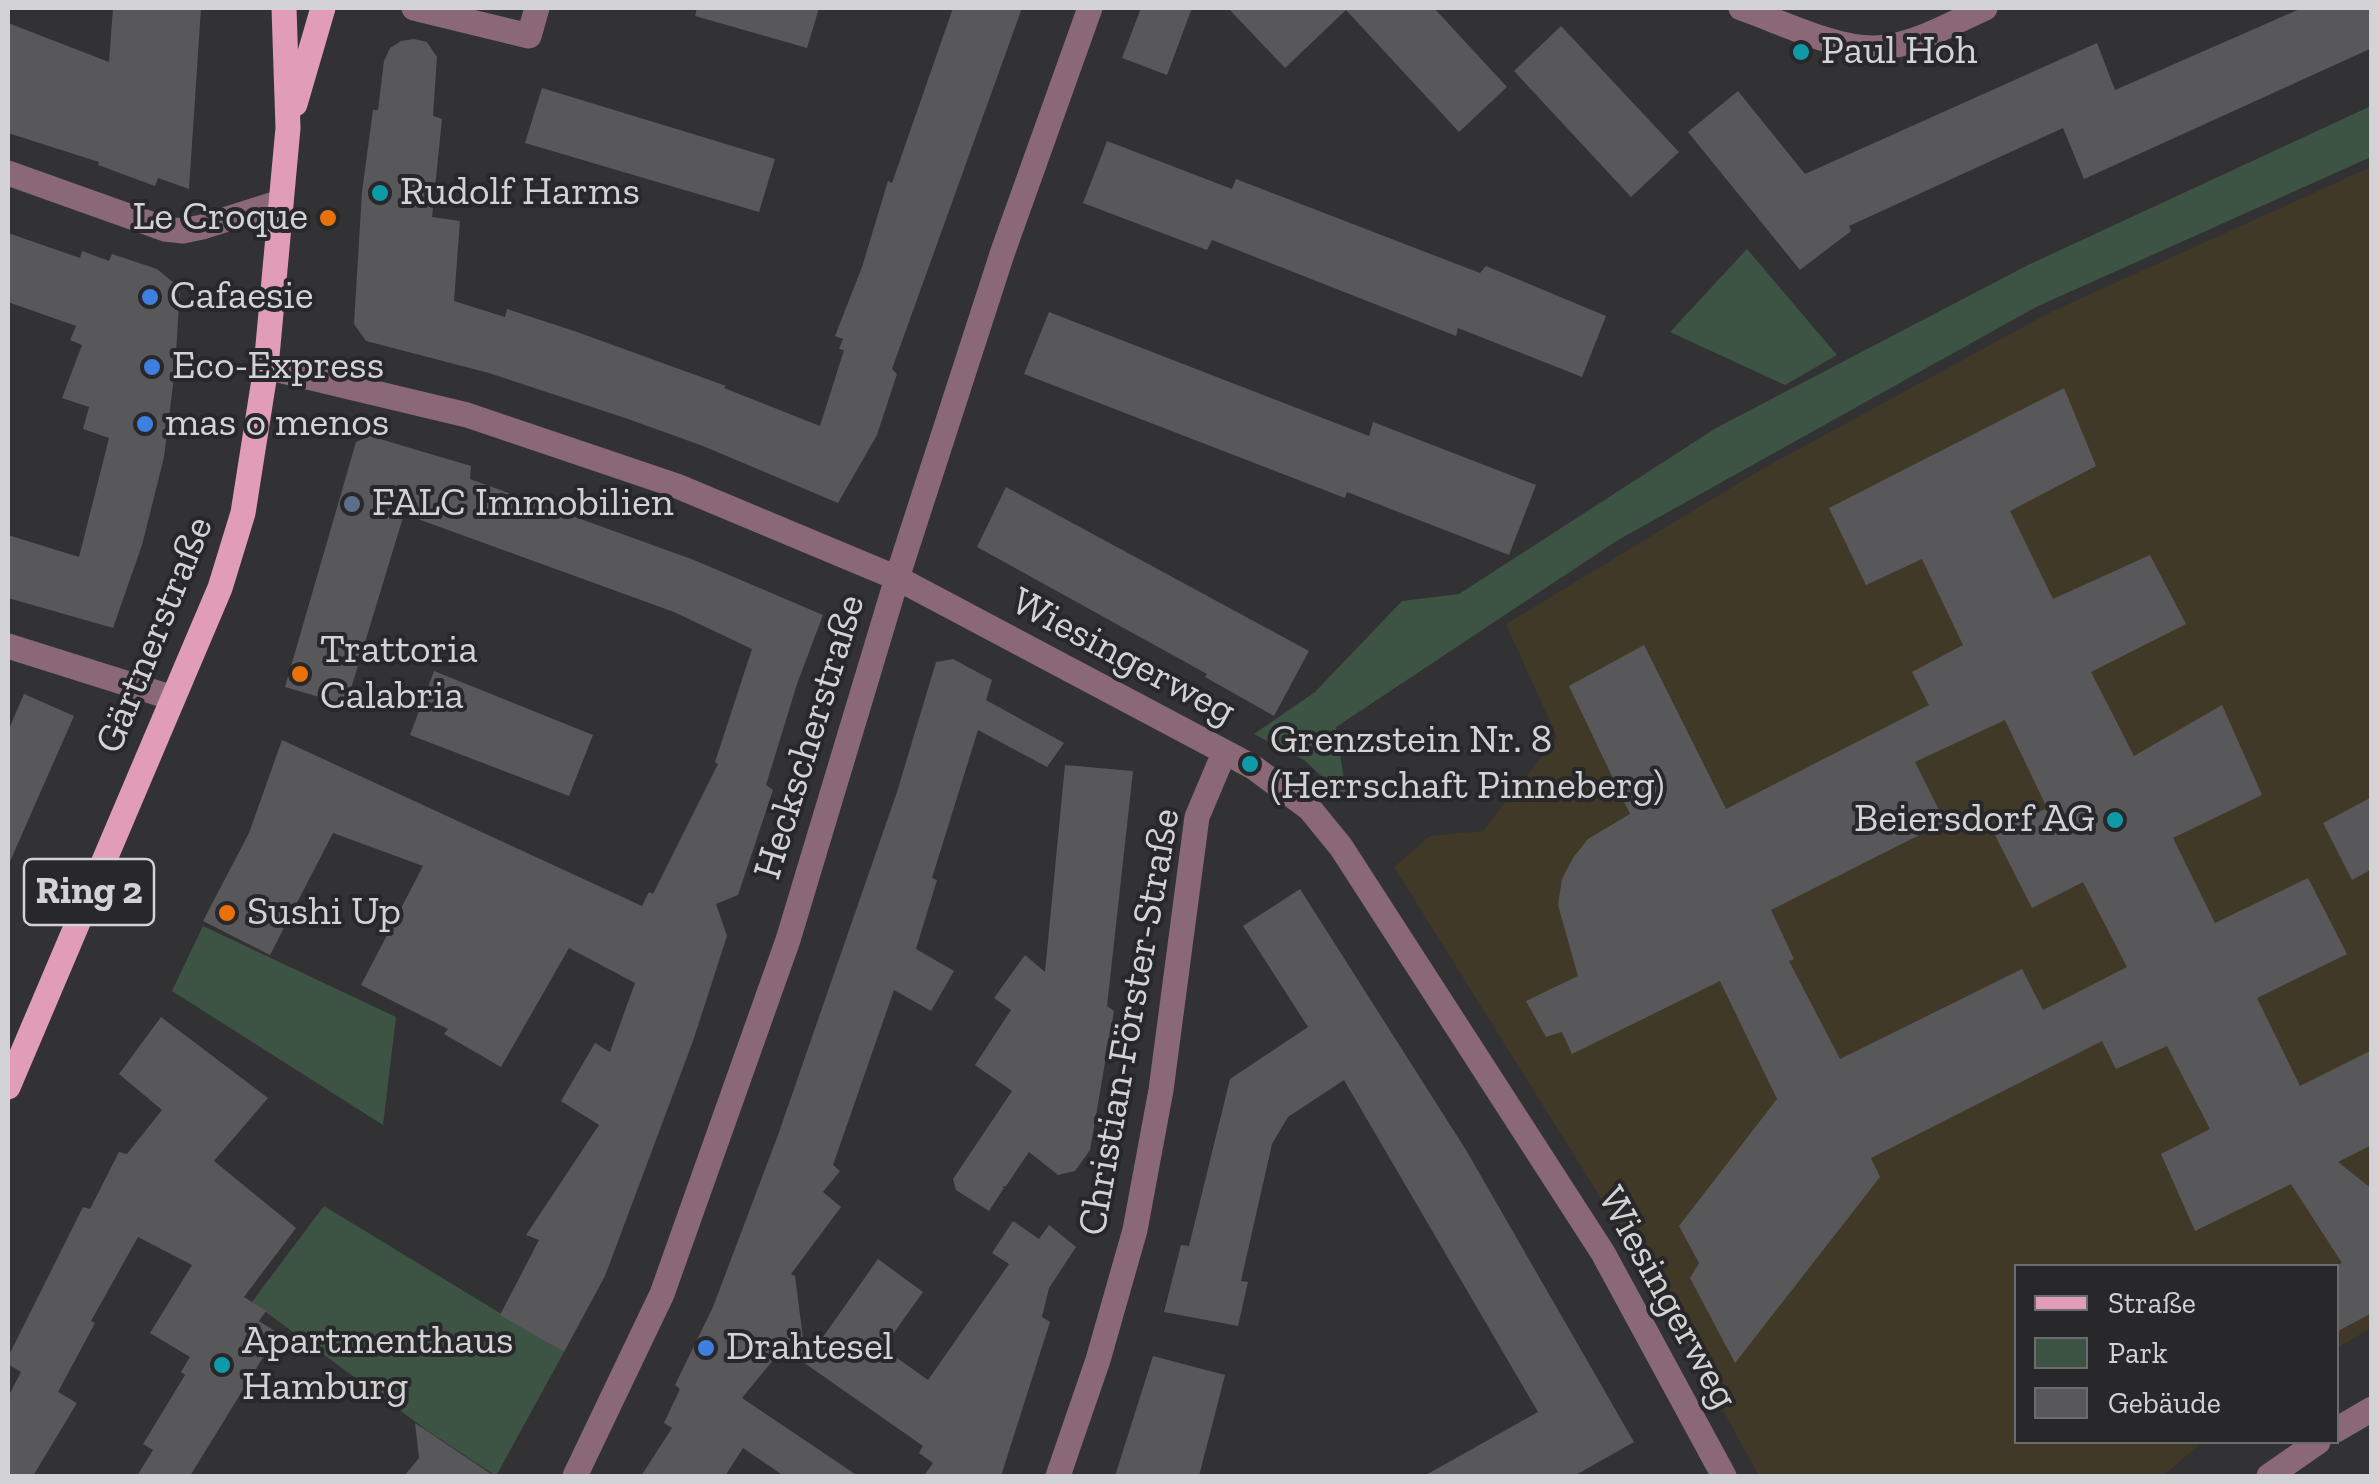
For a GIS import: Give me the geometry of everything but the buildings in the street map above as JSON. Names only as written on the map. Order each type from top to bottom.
[{"type":"main road","name":"Gärtnerstraße","points":[[8,1087],[220,588],[243,513],[266,367],[288,128],[284,8]]},
{"type":"main road","name":"Gärtnerstraße","points":[[288,128],[324,8]]},
{"type":"street","points":[[414,8],[529,36],[537,8]]},
{"type":"street","name":"Heckscherstraße","points":[[575,1476],[668,1276],[788,940],[897,578],[1003,251],[1090,8]]},
{"type":"street","points":[[1741,8],[1855,48],[1880,48],[1930,33],[1985,8]]},
{"type":"street","points":[[8,172],[165,229],[184,231],[281,202]]},
{"type":"street","name":"Wiesingerweg","points":[[266,367],[467,415],[677,486],[897,578],[1253,768],[1310,809],[1342,847],[1603,1253],[1724,1476]]},
{"type":"street","points":[[8,646],[173,698]]},
{"type":"street","name":"Christian-Förster-Straße","points":[[1058,1476],[1098,1360],[1135,1230],[1161,1090],[1197,817],[1224,754]]},
{"type":"street","points":[[2339,1428],[2372,1409]]},
{"type":"street","points":[[2269,1476],[2315,1444]]},
{"type":"shaded area","points":[[2371,167],[2371,1328],[2339,1347],[2339,1264],[2014,1264],[2014,1444],[2200,1444],[2163,1476],[1759,1476],[1652,1280],[1394,867],[1430,836],[1483,831],[1557,737],[1506,624],[1762,469],[2051,312]]},
{"type":"green space","points":[[2371,106],[2371,157],[2036,307],[1618,540],[1336,727],[1347,800],[1304,760],[1254,734],[1315,692],[1402,601],[1459,594],[1716,428],[2028,265]]},
{"type":"green space","points":[[1747,249],[1837,355],[1785,385],[1670,332]]},
{"type":"green space","points":[[203,926],[396,1017],[383,1125],[172,991]]},
{"type":"green space","points":[[324,1206],[564,1352],[496,1476],[252,1302]]},
{"type":"place","name":"Paul Hoh","points":[[1801,52]]},
{"type":"place","name":"Rudolf Harms","points":[[380,193]]},
{"type":"place","name":"Le Croque","points":[[328,218]]},
{"type":"place","name":"Cafaesie","points":[[150,297]]},
{"type":"place","name":"Eco-Express","points":[[152,367]]},
{"type":"place","name":"mas o menos","points":[[145,424]]},
{"type":"place","name":"FALC Immobilien","points":[[352,504]]},
{"type":"place","name":"Trattoria Calabria","points":[[300,674]]},
{"type":"place","name":"Grenzstein Nr. 8 (Herrschaft Pinneberg)","points":[[1250,764]]},
{"type":"place","name":"Beiersdorf AG","points":[[2115,820]]},
{"type":"place","name":"Sushi Up","points":[[227,913]]},
{"type":"place","name":"Drahtesel","points":[[706,1348]]},
{"type":"place","name":"Apartmenthaus Hamburg","points":[[222,1365]]}]
